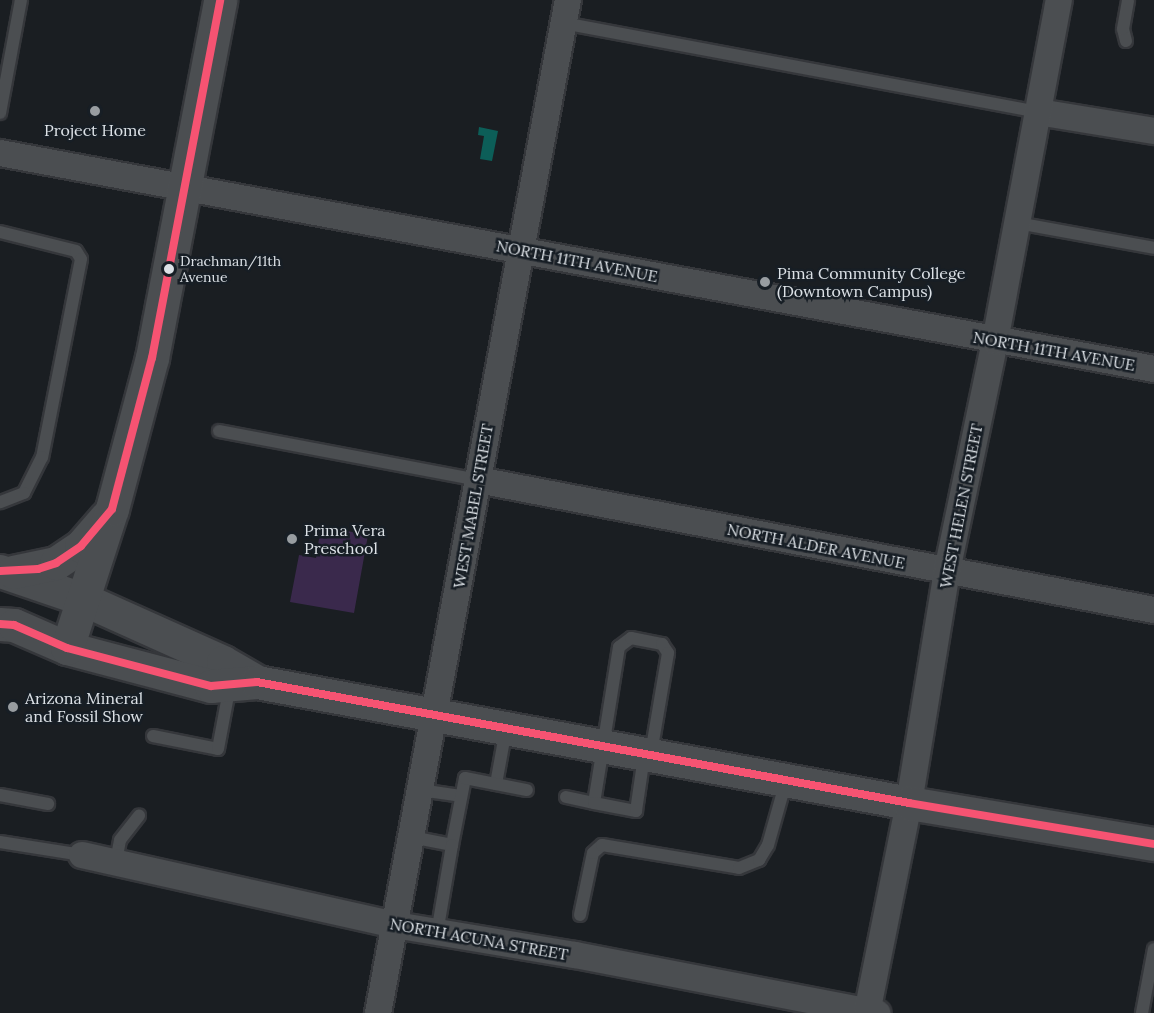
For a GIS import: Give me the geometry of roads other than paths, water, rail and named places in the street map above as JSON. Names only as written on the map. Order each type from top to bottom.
[{"type":"main road","points":[[67,648],[85,600],[112,509],[152,358],[220,0]]},
{"type":"main road","points":[[6,571],[56,563],[81,546],[112,509]]},
{"type":"main road","points":[[6,571],[85,600],[223,662],[244,683]]},
{"type":"main road","points":[[0,624],[14,625],[67,648],[181,680],[211,686],[244,683],[434,714],[909,803],[1154,844]]},
{"type":"street","name":"WEST HELEN STREET","points":[[871,1012],[909,803],[947,571],[995,341],[1059,0]]},
{"type":"street","name":"WEST MABEL STREET","points":[[378,1013],[519,249],[566,11]]},
{"type":"street","points":[[1038,112],[1154,131]]},
{"type":"street","name":"NORTH 11TH AVENUE","points":[[0,153],[1154,369]]},
{"type":"street","name":"NORTH ALDER AVENUE","points":[[478,480],[1154,610]]},
{"type":"street","name":"NORTH ACUNA STREET","points":[[82,855],[394,925],[575,955],[871,1012]]},
{"type":"lane","points":[[0,113],[21,0]]},
{"type":"lane","points":[[1126,41],[1123,29],[1128,0]]},
{"type":"lane","points":[[566,11],[1038,112]]},
{"type":"lane","points":[[1017,223],[1154,248]]},
{"type":"lane","points":[[0,232],[76,251],[81,259],[42,457],[24,493],[0,502]]},
{"type":"lane","points":[[219,431],[478,480]]},
{"type":"lane","points":[[566,797],[594,803],[636,810],[668,652],[662,644],[631,638],[619,647],[605,746],[594,803]]},
{"type":"lane","points":[[153,736],[218,749],[244,683]]},
{"type":"lane","points":[[496,784],[506,728]]},
{"type":"lane","points":[[436,933],[465,778],[527,790]]},
{"type":"lane","points":[[580,915],[593,854],[603,845],[739,868],[759,860],[768,845],[786,780]]},
{"type":"lane","points":[[420,790],[461,796]]},
{"type":"lane","points":[[0,795],[48,804]]},
{"type":"lane","points":[[116,861],[120,840],[139,816]]},
{"type":"lane","points":[[411,837],[452,845]]},
{"type":"lane","points":[[0,842],[82,855]]},
{"type":"lane","points":[[1142,1013],[1154,950]]},
{"type":"place","name":"Project Home","points":[[95,111]]},
{"type":"place","name":"Drachman/11th Avenue","points":[[169,269]]},
{"type":"place","name":"Pima Community College (Downtown Campus)","points":[[765,282]]},
{"type":"place","name":"Prima Vera Preschool","points":[[292,539]]},
{"type":"place","name":"Arizona Mineral and Fossil Show","points":[[13,707]]}]
